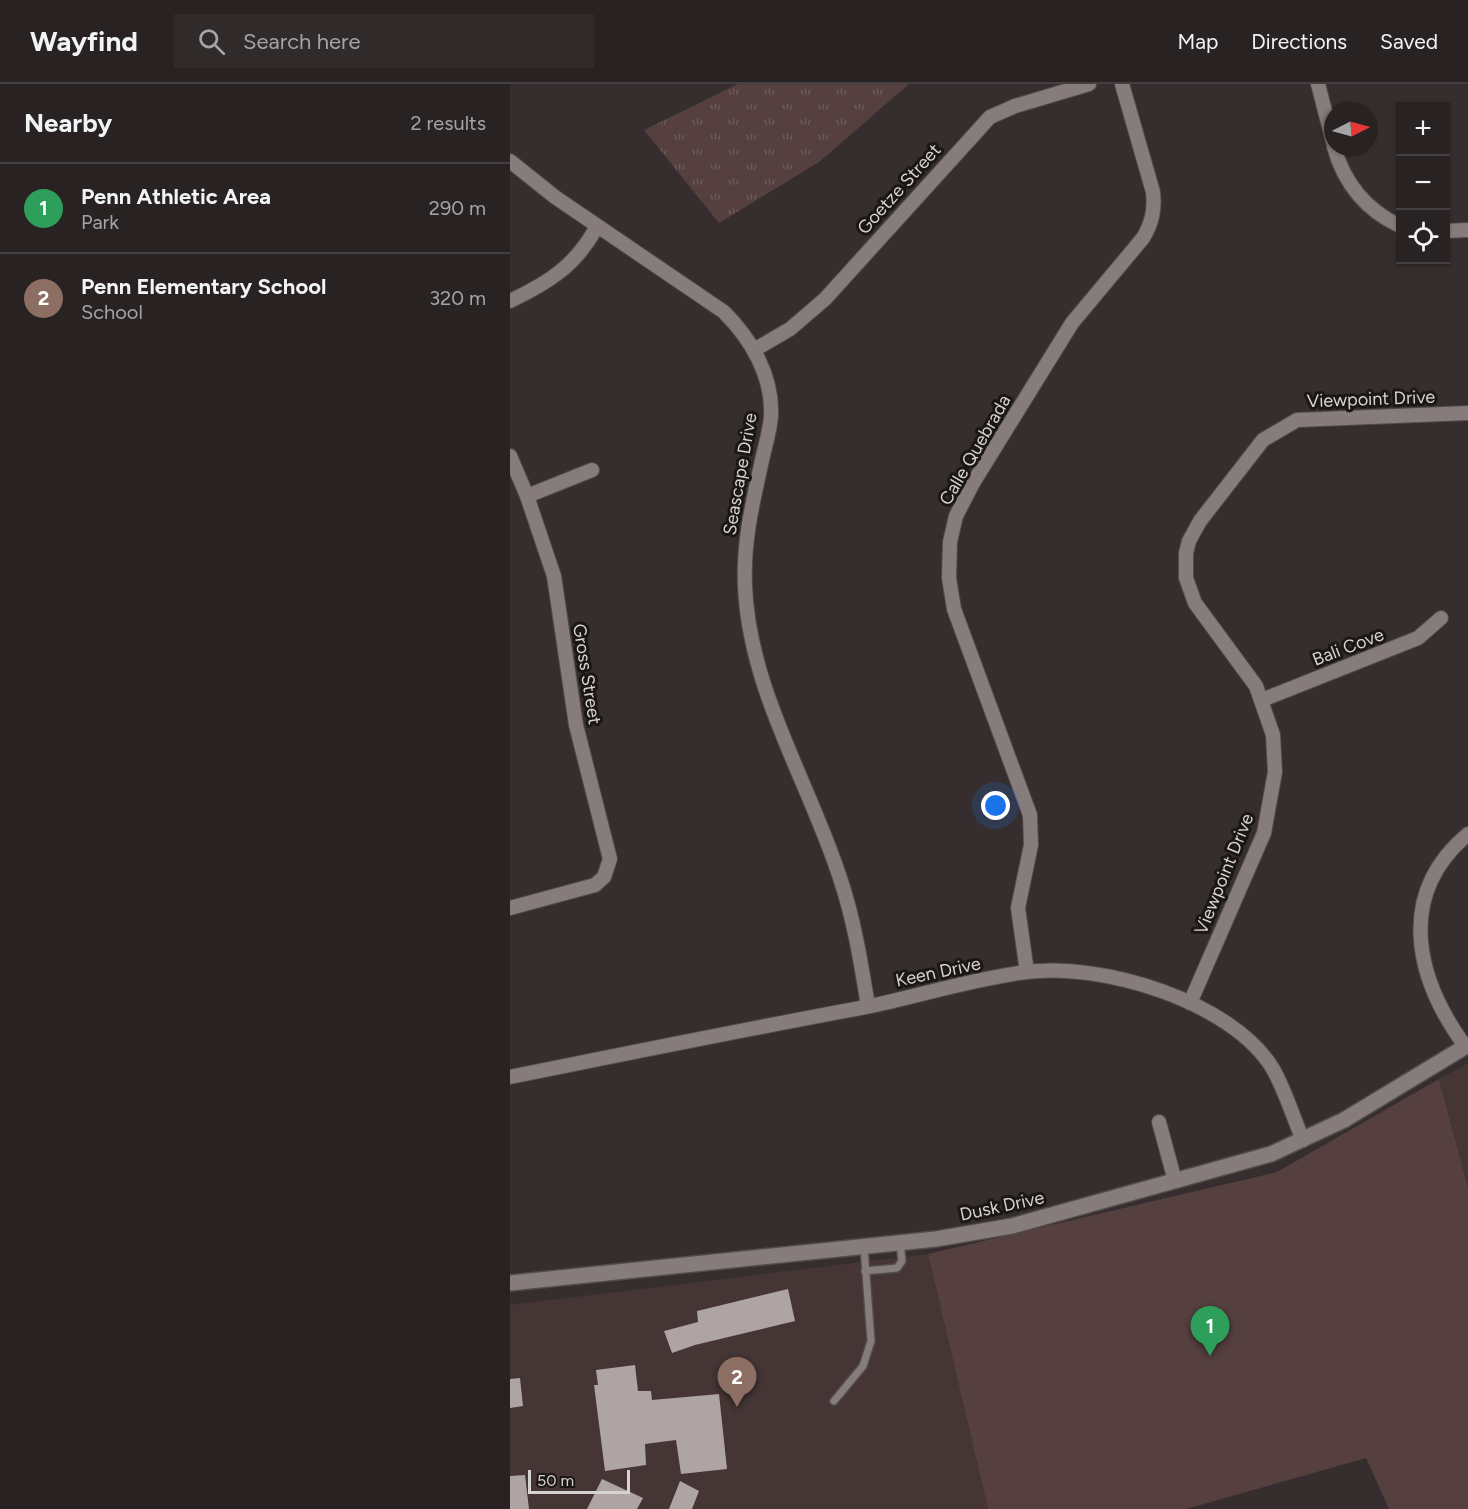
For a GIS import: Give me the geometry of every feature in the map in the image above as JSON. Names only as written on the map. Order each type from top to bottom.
[{"type":"street","name":"Goetze Street","points":[[754,350],[790,329],[825,299],[990,117],[1015,106],[1089,84]]},
{"type":"street","name":"Calle Quebrada","points":[[1027,972],[1018,908],[1031,845],[1030,815],[954,609],[948,570],[950,542],[956,516],[973,483],[1069,327],[1143,238],[1151,224],[1154,206],[1152,192],[1122,84]]},
{"type":"street","points":[[1318,84],[1324,107]]},
{"type":"street","points":[[1337,156],[1354,191],[1371,208],[1396,223]]},
{"type":"street","name":"Seascape Drive","points":[[510,160],[597,226],[724,312],[754,350],[765,376],[771,417],[746,543],[745,587],[750,627],[769,695],[841,879],[868,1006]]},
{"type":"street","points":[[510,301],[548,283],[589,242],[597,226]]},
{"type":"street","points":[[1450,231],[1468,230]]},
{"type":"street","name":"Viewpoint Drive","points":[[1190,1003],[1264,833],[1273,790],[1275,762],[1273,735],[1262,700],[1248,673],[1195,603],[1189,591],[1186,578],[1186,553],[1200,521],[1263,440],[1297,420],[1468,413]]},
{"type":"street","name":"Gross Street","points":[[510,456],[527,496],[554,576],[576,725],[610,859],[604,877],[595,885],[510,908]]},
{"type":"street","points":[[527,496],[592,470]]},
{"type":"street","name":"Bali Cove","points":[[1262,700],[1418,638],[1441,618]]},
{"type":"street","points":[[1467,1047],[1449,1025],[1427,978],[1420,932],[1425,901],[1436,874],[1452,849],[1468,834]]},
{"type":"street","name":"Keen Drive","points":[[510,1077],[1027,972],[1081,972],[1156,989],[1212,1012],[1244,1035],[1273,1069],[1302,1140]]},
{"type":"street","name":"Dusk Drive","points":[[510,1283],[900,1243],[1012,1226],[1271,1154],[1344,1120],[1467,1047]]},
{"type":"street","points":[[1159,1122],[1175,1181]]},
{"type":"lane","points":[[866,1271],[897,1268],[902,1261],[900,1243]]},
{"type":"lane","points":[[834,1401],[863,1366],[872,1341],[864,1247]]},
{"type":"shaded area","points":[[1468,1063],[1468,1188],[1439,1079]]},
{"type":"shaded area","points":[[928,1254],[988,1509],[510,1509],[510,1305]]},
{"type":"green space","points":[[738,84],[909,84],[819,162],[719,223],[644,130]]},
{"type":"green space","points":[[1439,1079],[1468,1188],[1468,1509],[1389,1509],[1366,1458],[1186,1509],[988,1509],[928,1254],[1277,1172]]},
{"type":"building","points":[[788,1289],[795,1321],[695,1345],[672,1353],[664,1331],[698,1322],[697,1311]]},
{"type":"building","points":[[635,1365],[638,1391],[651,1391],[652,1400],[719,1394],[727,1469],[681,1474],[676,1440],[645,1444],[646,1465],[605,1471],[594,1385],[598,1385],[596,1370]]},
{"type":"building","points":[[520,1378],[523,1406],[510,1408],[510,1379]]},
{"type":"building","points":[[525,1475],[529,1509],[510,1509],[510,1476]]},
{"type":"building","points":[[602,1479],[643,1498],[637,1509],[587,1509]]},
{"type":"building","points":[[680,1481],[699,1491],[692,1509],[669,1509]]},
{"type":"place","name":"Penn Athletic Area","points":[[1210,1356]]},
{"type":"place","name":"Penn Elementary School","points":[[737,1407]]}]
